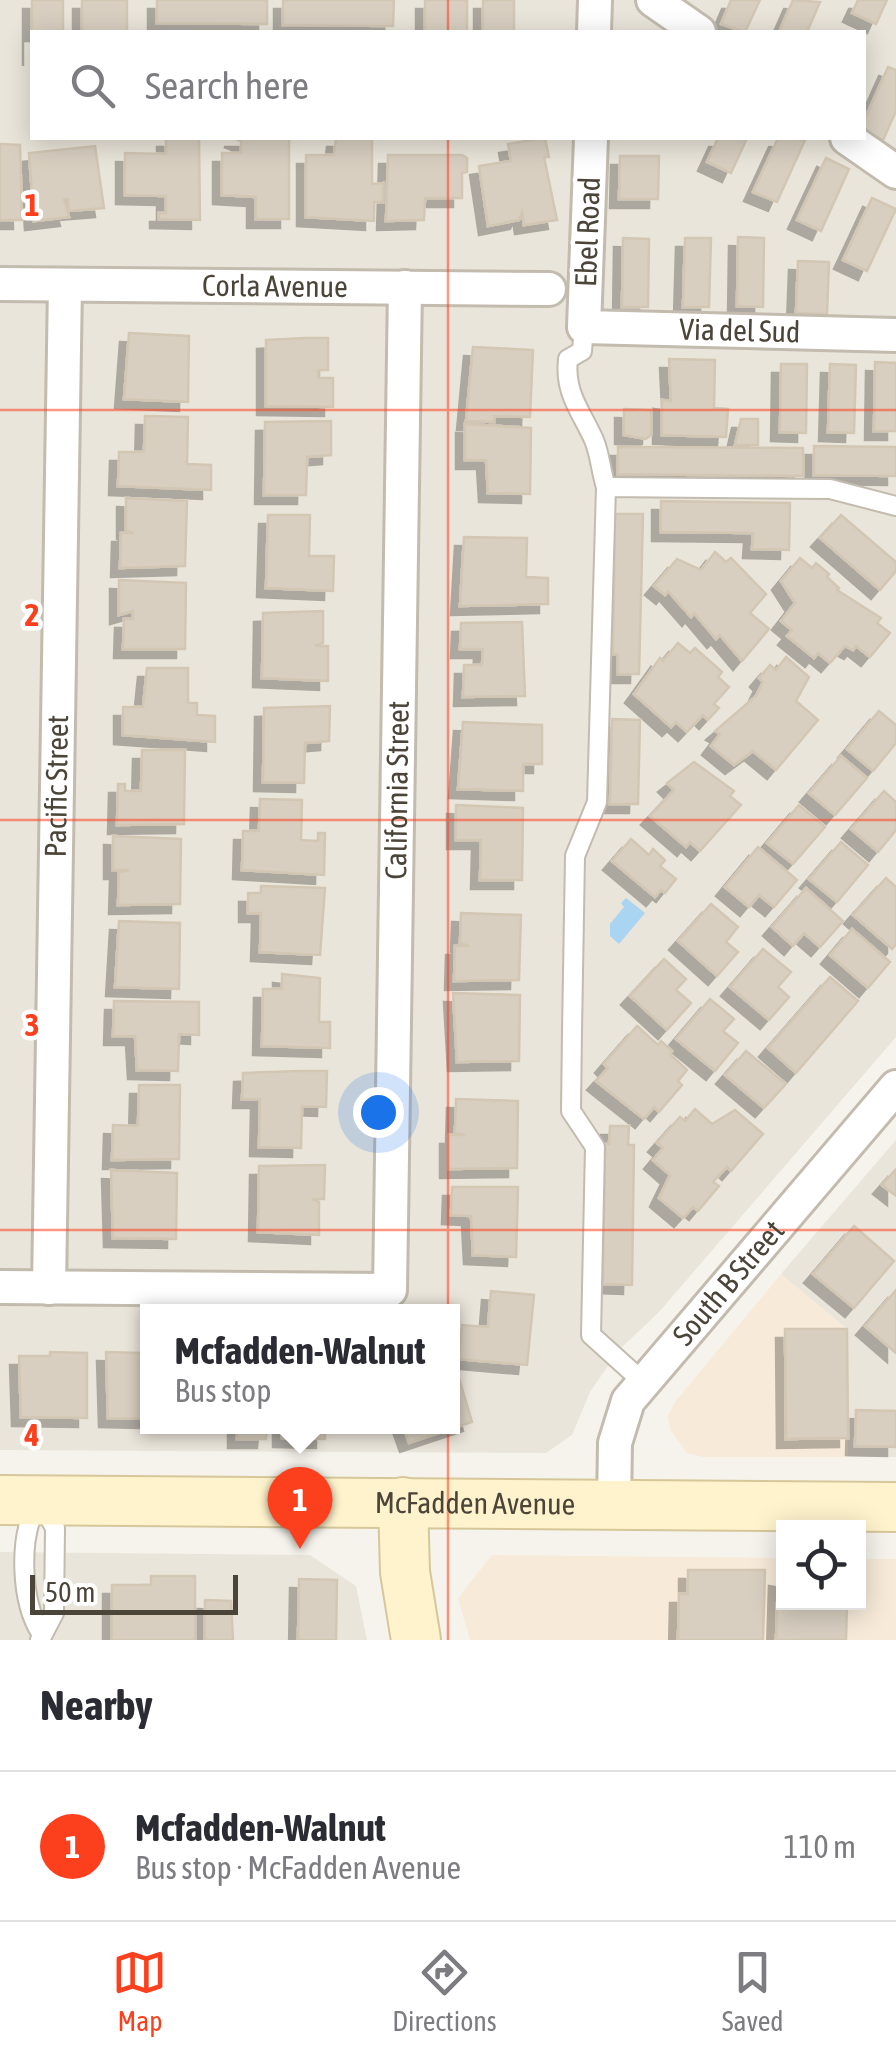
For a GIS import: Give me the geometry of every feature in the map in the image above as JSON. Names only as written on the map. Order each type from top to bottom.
[{"type":"main road","name":"McFadden Avenue","points":[[20,1500],[894,1505]]},
{"type":"main road","points":[[402,1502],[405,1572],[416,1640]]},
{"type":"street","points":[[594,30],[596,0]]},
{"type":"street","points":[[652,0],[696,30]]},
{"type":"street","name":"Ebel Road","points":[[584,327],[591,140]]},
{"type":"street","points":[[850,140],[896,172]]},
{"type":"street","name":"Corla Avenue","points":[[0,284],[549,289]]},
{"type":"street","name":"Pacific Street","points":[[49,1288],[65,285]]},
{"type":"street","name":"California Street","points":[[49,1288],[390,1290],[404,288]]},
{"type":"street","name":"Via del Sud","points":[[584,327],[896,336]]},
{"type":"street","name":"South B Street","points":[[614,1504],[614,1443],[628,1401],[896,1087]]},
{"type":"street","points":[[0,1287],[49,1288]]},
{"type":"lane","points":[[584,327],[582,351],[568,359],[566,373],[574,408],[595,442],[606,487],[597,802],[576,856],[570,1111],[595,1147],[591,1336],[642,1381]]},
{"type":"lane","points":[[606,487],[830,489],[896,506]]},
{"type":"lane","points":[[20,1500],[55,1528],[54,1613],[40,1637]]},
{"type":"lane","points":[[20,1500],[27,1524],[28,1613],[40,1637]]},
{"type":"shaded area","points":[[0,0],[896,0],[896,1037],[659,1312],[619,1350],[590,1392],[572,1435],[546,1453],[0,1450]]},
{"type":"shaded area","points":[[896,1140],[896,1457],[848,1457],[847,1329],[781,1274]]},
{"type":"shaded area","points":[[781,1274],[847,1329],[848,1457],[703,1457],[687,1453],[670,1429],[668,1416],[675,1402]]},
{"type":"shaded area","points":[[0,1552],[310,1555],[356,1586],[367,1640],[0,1640]]},
{"type":"shaded area","points":[[492,1555],[776,1558],[776,1610],[866,1610],[866,1559],[896,1559],[896,1640],[470,1640],[458,1598]]},
{"type":"water","points":[[626,898],[645,913],[619,944],[610,936],[610,924],[624,907],[621,903]]},
{"type":"building","points":[[32,0],[63,0],[63,30],[32,30]]},
{"type":"building","points":[[82,0],[127,0],[127,30],[82,30]]},
{"type":"building","points":[[157,0],[267,0],[267,24],[157,23]]},
{"type":"building","points":[[283,0],[394,0],[393,26],[283,25]]},
{"type":"building","points":[[425,0],[467,0],[467,30],[425,30]]},
{"type":"building","points":[[483,0],[514,0],[514,30],[483,30]]},
{"type":"building","points":[[731,0],[760,0],[746,30],[721,24]]},
{"type":"building","points":[[793,0],[820,2],[808,30],[780,30]]},
{"type":"building","points":[[858,0],[887,0],[876,24],[852,13]]},
{"type":"building","points":[[888,67],[896,70],[896,111],[883,140],[866,133],[866,116]]},
{"type":"building","points":[[166,140],[199,140],[200,220],[159,219],[159,213],[166,213],[166,196],[125,195],[125,153],[166,154]]},
{"type":"building","points":[[289,140],[289,219],[256,219],[256,197],[222,195],[222,153],[241,153],[241,141]]},
{"type":"building","points":[[336,140],[372,140],[372,184],[383,183],[383,202],[374,202],[374,221],[306,217],[306,155],[334,155]]},
{"type":"building","points":[[545,140],[549,157],[544,157],[557,220],[524,225],[522,212],[519,220],[488,226],[479,166],[511,161],[508,144]]},
{"type":"building","points":[[717,140],[746,140],[731,173],[707,162]]},
{"type":"building","points":[[777,140],[805,140],[777,202],[753,192]]},
{"type":"building","points":[[0,144],[20,145],[22,220],[0,220]]},
{"type":"building","points":[[95,146],[104,208],[69,211],[68,199],[64,199],[69,217],[34,221],[29,153]]},
{"type":"building","points":[[388,155],[462,155],[467,158],[467,172],[462,173],[462,198],[425,198],[424,220],[386,221]]},
{"type":"building","points":[[620,156],[659,156],[658,199],[619,199]]},
{"type":"building","points":[[826,158],[849,169],[821,231],[797,220]]},
{"type":"building","points":[[872,198],[896,209],[867,271],[843,260]]},
{"type":"building","points":[[738,237],[764,238],[763,307],[737,306]]},
{"type":"building","points":[[623,238],[649,239],[648,307],[622,307]]},
{"type":"building","points":[[685,238],[711,238],[709,307],[683,307]]},
{"type":"building","points":[[798,261],[829,262],[827,314],[796,313]]},
{"type":"building","points":[[129,333],[189,336],[188,402],[124,399]]},
{"type":"building","points":[[328,338],[328,370],[318,370],[318,378],[333,378],[333,407],[266,406],[266,340]]},
{"type":"building","points":[[473,347],[533,350],[530,417],[494,416],[494,422],[466,421]]},
{"type":"building","points":[[669,359],[715,360],[714,408],[728,409],[726,437],[662,435],[662,400],[671,401]]},
{"type":"building","points":[[875,362],[896,363],[896,431],[874,431]]},
{"type":"building","points":[[781,364],[807,364],[806,433],[780,432]]},
{"type":"building","points":[[830,364],[856,365],[854,433],[828,432]]},
{"type":"building","points":[[624,409],[651,410],[651,435],[646,439],[624,435]]},
{"type":"building","points":[[145,416],[188,417],[187,464],[211,465],[211,490],[118,486],[119,452],[144,452]]},
{"type":"building","points":[[741,419],[758,419],[758,445],[735,445]]},
{"type":"building","points":[[331,421],[331,455],[307,457],[306,495],[264,495],[265,422]]},
{"type":"building","points":[[465,424],[531,428],[530,494],[488,493],[486,460],[465,460]]},
{"type":"building","points":[[814,446],[896,447],[896,476],[814,475]]},
{"type":"building","points":[[618,447],[803,448],[803,476],[618,474]]},
{"type":"building","points":[[126,498],[187,501],[185,566],[120,568],[121,533],[134,533],[126,530]]},
{"type":"building","points":[[661,501],[790,503],[789,550],[752,549],[753,533],[661,532]]},
{"type":"building","points":[[615,514],[643,514],[639,674],[618,674],[618,654],[613,654]]},
{"type":"building","points":[[268,515],[310,515],[309,556],[334,556],[333,591],[266,588]]},
{"type":"building","points":[[841,515],[896,562],[896,571],[880,590],[820,538]]},
{"type":"building","points":[[464,537],[527,538],[526,577],[548,578],[548,604],[460,606]]},
{"type":"building","points":[[715,552],[726,562],[731,558],[766,594],[750,613],[769,629],[742,661],[720,635],[716,639],[694,613],[691,617],[668,591],[665,595],[654,586],[677,559],[701,570]]},
{"type":"building","points":[[800,558],[812,568],[816,563],[829,574],[827,577],[837,590],[881,618],[877,623],[890,633],[870,657],[856,646],[853,650],[845,646],[830,663],[818,653],[814,658],[787,636],[792,630],[781,621],[795,603],[781,581]]},
{"type":"building","points":[[119,580],[186,583],[185,649],[123,649],[124,619],[133,619],[133,611],[119,615]]},
{"type":"building","points":[[323,611],[323,643],[315,646],[328,646],[328,681],[262,678],[263,613]]},
{"type":"building","points":[[522,622],[525,696],[463,697],[464,665],[482,665],[483,649],[460,649],[461,623]]},
{"type":"building","points":[[678,643],[690,653],[695,648],[722,672],[718,677],[729,687],[714,704],[719,708],[708,720],[703,715],[687,732],[676,722],[671,727],[634,694],[660,658],[663,661]]},
{"type":"building","points":[[786,657],[809,677],[796,701],[818,720],[776,770],[753,751],[734,765],[711,746],[720,734],[715,731],[756,696],[763,682],[759,678],[770,665],[776,670]]},
{"type":"building","points":[[147,668],[188,668],[188,703],[197,703],[197,715],[215,716],[215,742],[123,735],[123,707],[143,707]]},
{"type":"building","points":[[330,706],[329,741],[305,743],[304,783],[263,782],[264,708]]},
{"type":"building","points":[[879,711],[896,725],[896,743],[873,771],[847,749]]},
{"type":"building","points":[[612,719],[640,720],[638,804],[610,804]]},
{"type":"building","points":[[463,722],[542,725],[542,764],[523,764],[523,791],[458,789]]},
{"type":"building","points":[[142,750],[185,750],[184,824],[117,825],[118,784],[125,784],[125,791],[141,791]]},
{"type":"building","points":[[841,756],[867,778],[835,815],[809,793]]},
{"type":"building","points":[[694,762],[734,791],[730,796],[741,805],[700,851],[690,842],[686,847],[650,816],[674,790],[667,783]]},
{"type":"building","points":[[884,791],[896,802],[896,830],[878,852],[851,829]]},
{"type":"building","points":[[260,799],[302,800],[301,840],[318,841],[318,833],[325,833],[324,875],[242,870],[243,831],[259,831]]},
{"type":"building","points":[[456,805],[523,808],[522,880],[480,880],[481,840],[456,840]]},
{"type":"building","points":[[799,805],[825,827],[793,864],[767,843]]},
{"type":"building","points":[[113,836],[181,839],[180,904],[118,905],[119,872],[129,870],[113,870]]},
{"type":"building","points":[[631,839],[649,855],[653,849],[665,860],[660,866],[676,879],[665,893],[661,890],[655,897],[612,861]]},
{"type":"building","points":[[841,842],[868,865],[837,902],[809,879]]},
{"type":"building","points":[[758,847],[797,880],[774,907],[759,895],[749,907],[725,887]]},
{"type":"building","points":[[886,878],[896,887],[896,944],[892,949],[853,915]]},
{"type":"building","points":[[261,886],[325,888],[320,955],[260,952],[261,913],[248,913],[248,893],[261,893]]},
{"type":"building","points":[[806,888],[843,921],[820,947],[804,933],[793,946],[772,927]]},
{"type":"building","points":[[711,904],[738,927],[726,942],[738,952],[717,976],[678,941]]},
{"type":"building","points":[[461,913],[521,915],[519,980],[454,981],[455,946],[469,946],[460,943]]},
{"type":"building","points":[[119,921],[180,923],[179,989],[115,987]]},
{"type":"building","points":[[852,929],[890,962],[868,988],[830,955]]},
{"type":"building","points":[[763,949],[791,972],[778,987],[789,997],[769,1020],[730,987]]},
{"type":"building","points":[[664,959],[686,979],[676,990],[691,1003],[667,1030],[630,996]]},
{"type":"building","points":[[282,974],[320,978],[319,1022],[330,1022],[330,1048],[262,1046],[263,989],[282,989]]},
{"type":"building","points":[[830,977],[858,1001],[796,1073],[768,1048]]},
{"type":"building","points":[[453,993],[520,995],[519,1061],[457,1062]]},
{"type":"building","points":[[710,999],[734,1019],[723,1031],[738,1043],[715,1071],[676,1039]]},
{"type":"building","points":[[114,1001],[199,1002],[199,1035],[179,1034],[178,1071],[137,1070],[135,1036],[113,1036]]},
{"type":"building","points":[[637,1026],[658,1045],[661,1041],[687,1070],[678,1081],[682,1085],[659,1112],[654,1107],[644,1119],[596,1081],[608,1068],[604,1064]]},
{"type":"building","points":[[746,1051],[786,1084],[764,1108],[725,1075]]},
{"type":"building","points":[[327,1071],[326,1107],[302,1106],[301,1148],[259,1147],[260,1099],[242,1099],[243,1073]]},
{"type":"building","points":[[139,1085],[180,1085],[179,1159],[112,1160],[113,1125],[138,1126]]},
{"type":"building","points":[[456,1099],[518,1101],[517,1168],[449,1169],[449,1135],[465,1135],[455,1133]]},
{"type":"building","points":[[695,1109],[712,1124],[735,1110],[763,1134],[731,1171],[727,1167],[713,1182],[719,1186],[698,1211],[693,1207],[683,1218],[659,1198],[670,1175],[653,1160],[663,1148],[657,1143],[680,1117],[685,1121]]},
{"type":"building","points":[[610,1126],[629,1126],[628,1145],[634,1145],[632,1285],[603,1284],[605,1144],[609,1144]]},
{"type":"building","points":[[325,1165],[324,1199],[312,1199],[319,1202],[319,1235],[258,1232],[259,1166]]},
{"type":"building","points":[[896,1169],[896,1196],[882,1185]]},
{"type":"building","points":[[111,1170],[177,1173],[176,1239],[113,1238]]},
{"type":"building","points":[[452,1187],[518,1187],[516,1257],[473,1255],[471,1216],[451,1215]]},
{"type":"building","points":[[854,1226],[894,1261],[854,1308],[813,1274]]},
{"type":"building","points":[[896,1290],[896,1353],[865,1326]]},
{"type":"building","points":[[491,1291],[534,1295],[527,1365],[460,1359],[462,1325],[488,1327]]},
{"type":"building","points":[[785,1329],[847,1329],[848,1438],[786,1439]]},
{"type":"building","points":[[50,1352],[87,1353],[87,1418],[21,1417],[19,1356],[50,1356]]},
{"type":"building","points":[[106,1352],[140,1353],[140,1419],[108,1418]]},
{"type":"building","points":[[460,1382],[472,1422],[460,1426]]},
{"type":"building","points":[[856,1410],[896,1411],[896,1447],[855,1446]]},
{"type":"building","points":[[237,1434],[266,1434],[266,1439],[237,1439]]},
{"type":"building","points":[[282,1434],[325,1434],[325,1439],[282,1438]]},
{"type":"building","points":[[406,1434],[436,1434],[409,1443]]},
{"type":"building","points":[[688,1570],[765,1570],[763,1640],[678,1640],[679,1594],[688,1594]]},
{"type":"building","points":[[151,1576],[195,1576],[195,1640],[112,1640],[112,1585],[151,1585]]},
{"type":"building","points":[[299,1579],[337,1580],[336,1640],[298,1640]]},
{"type":"building","points":[[205,1600],[231,1601],[233,1640],[205,1640]]},
{"type":"building","points":[[777,1610],[847,1610],[846,1640],[776,1640]]},
{"type":"place","name":"Mcfadden-Walnut","points":[[300,1549]]}]
